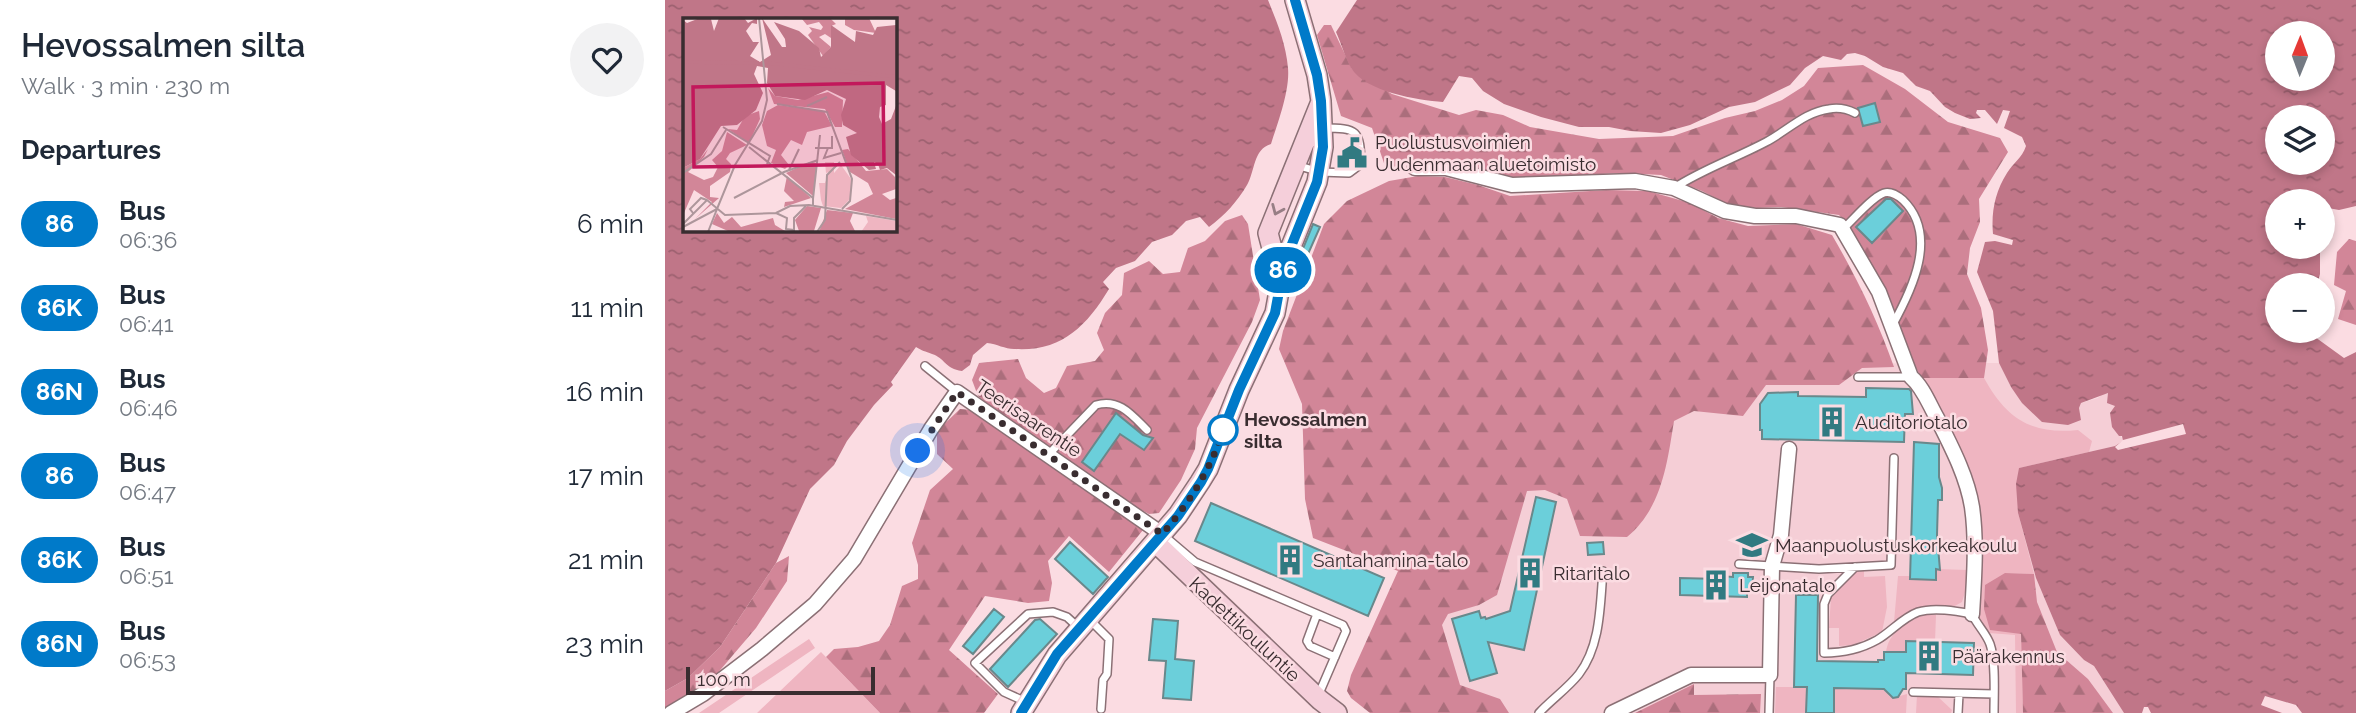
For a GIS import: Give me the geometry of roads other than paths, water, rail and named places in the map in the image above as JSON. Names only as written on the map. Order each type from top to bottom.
[{"type":"main road","points":[[1024,708],[1057,654],[1178,516],[1208,469],[1239,390],[1275,313],[1288,251],[1320,172],[1317,128],[1321,101],[1312,56],[1295,0]]},
{"type":"main road","points":[[1280,280],[1268,233],[1296,164],[1317,128]]},
{"type":"main road","name":"Kadettikouluntie","points":[[1158,538],[1317,697],[1337,713]]},
{"type":"street","points":[[1415,168],[1446,168],[1512,185],[1635,181],[1674,188],[1725,211],[1755,216],[1796,216],[1839,225],[1879,292],[1911,377],[1918,383],[1957,460],[1972,507],[1972,614]]},
{"type":"street","name":"Teerisaarentie","points":[[671,713],[703,694],[815,604],[854,559],[931,429],[957,392],[1020,437],[1049,454],[1158,538]]},
{"type":"street","points":[[1612,713],[1691,675],[1770,675],[1772,566],[1781,535],[1789,449]]},
{"type":"lane","points":[[1674,188],[1697,173],[1730,160],[1798,121],[1822,111],[1839,108],[1855,113]]},
{"type":"lane","points":[[1296,164],[1320,172],[1349,173],[1361,164],[1360,140],[1356,134],[1344,129],[1317,128]]},
{"type":"lane","points":[[1842,230],[1880,194],[1888,192],[1907,204],[1916,220],[1921,253],[1907,299],[1892,327]]},
{"type":"lane","points":[[925,366],[957,392]]},
{"type":"lane","points":[[1858,377],[1911,377]]},
{"type":"lane","points":[[1049,454],[1096,405],[1107,402],[1128,411],[1147,430]]},
{"type":"lane","points":[[1739,564],[1819,569],[1891,565],[1894,458]]},
{"type":"lane","points":[[1158,538],[1195,562],[1343,625],[1346,631],[1317,697]]},
{"type":"lane","points":[[1855,567],[1828,594],[1824,604],[1824,653],[1838,653],[1877,640],[1919,611],[1939,610],[1972,614],[1991,646],[1994,713]]},
{"type":"lane","points":[[1539,713],[1580,673],[1594,642],[1601,613],[1603,571]]},
{"type":"lane","points":[[1024,708],[975,663],[1028,614],[1053,612],[1083,623],[1109,639],[1101,709]]},
{"type":"lane","points":[[1317,614],[1307,641],[1310,646],[1335,657]]},
{"type":"lane","points":[[1769,713],[1770,675]]},
{"type":"lane","points":[[1913,692],[1994,694]]},
{"type":"lane","points":[[1958,713],[1959,694]]},
{"type":"water","points":[[665,0],[1268,0],[1285,50],[1287,86],[1271,144],[1261,151],[1250,180],[1230,208],[1209,227],[1200,217],[1186,221],[1172,235],[1152,242],[1135,261],[1116,268],[1103,282],[1109,289],[1091,315],[1071,334],[1059,341],[1031,349],[1011,349],[987,343],[973,355],[970,365],[962,371],[916,347],[891,382],[893,385],[847,441],[834,465],[810,489],[776,563],[720,647],[688,678],[665,691]]},
{"type":"water","points":[[1357,0],[2356,0],[2356,206],[2335,209],[2335,189],[2265,189],[2265,259],[2320,259],[2320,273],[2265,273],[2265,343],[2323,343],[2344,358],[2356,352],[2356,713],[2302,713],[2296,705],[2265,696],[2261,705],[2282,713],[2151,713],[2148,707],[2144,707],[2142,713],[2124,713],[2094,666],[2084,660],[2060,635],[2036,578],[2018,513],[2016,484],[2019,468],[2115,446],[2123,441],[2122,436],[2112,427],[2110,413],[2115,406],[2107,403],[2108,393],[2081,403],[2081,420],[2068,425],[2042,422],[2022,403],[1999,363],[1993,311],[1977,272],[1985,242],[2012,245],[2013,240],[1993,234],[1993,210],[1999,187],[2026,146],[2022,137],[2004,128],[2010,111],[2003,110],[1997,124],[1985,110],[1977,110],[1976,113],[1981,118],[1970,119],[1945,107],[1930,91],[1916,86],[1903,73],[1883,67],[1855,53],[1847,54],[1841,60],[1823,56],[1805,68],[1790,85],[1755,102],[1729,107],[1690,125],[1661,133],[1609,127],[1579,127],[1541,117],[1504,104],[1483,91],[1472,78],[1459,76],[1443,102],[1406,97],[1368,83],[1351,68],[1336,32]]},
{"type":"place","name":"Puolustusvoimien Uudenmaan aluetoimisto","points":[[1352,153]]},
{"type":"place","name":"Auditoriotalo","points":[[1832,422]]},
{"type":"place","name":"Hevossalmen silta","points":[[1223,430]]},
{"type":"place","name":"Maanpuolustuskorkeakoulu","points":[[1752,545]]},
{"type":"place","name":"Santahamina-talo","points":[[1290,560]]},
{"type":"place","name":"Ritaritalo","points":[[1530,573]]},
{"type":"place","name":"Leijonatalo","points":[[1716,585]]},
{"type":"place","name":"Päärakennus","points":[[1929,656]]}]
